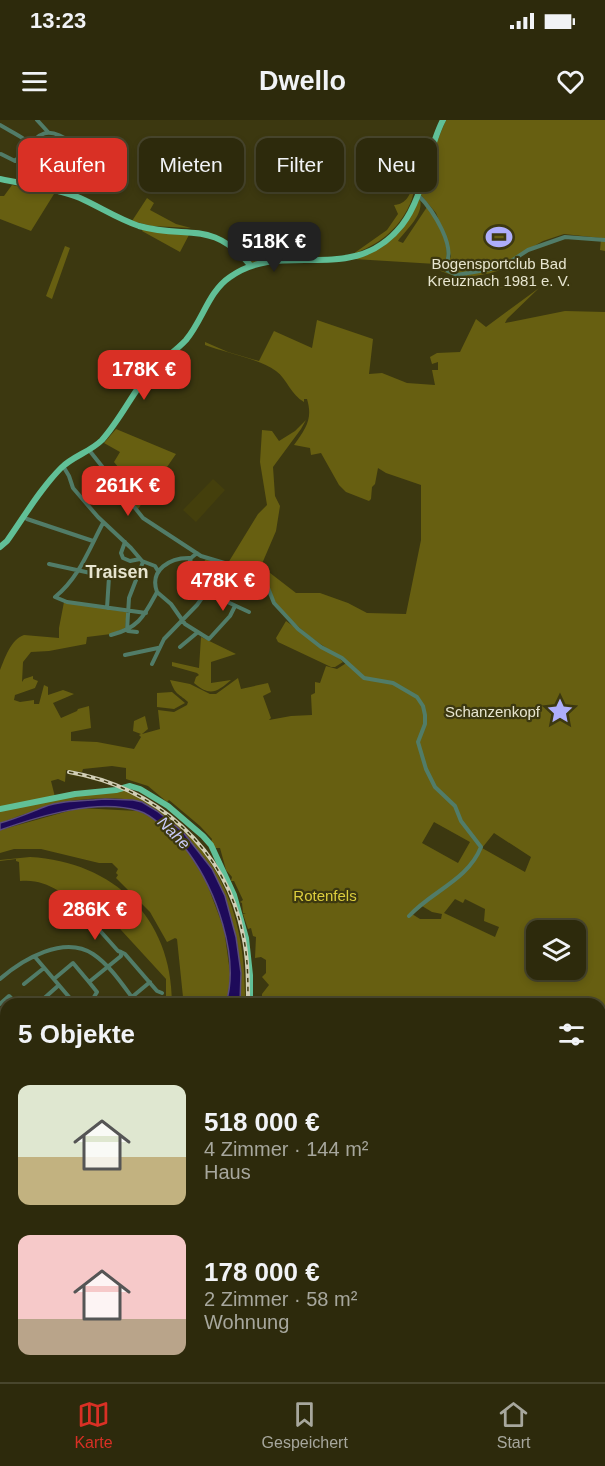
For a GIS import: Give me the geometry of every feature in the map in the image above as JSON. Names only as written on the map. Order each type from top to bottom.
[{"type":"main road","points":[[2,545],[63,466],[89,450],[105,436],[149,374],[188,338],[222,284],[248,267],[275,261],[332,261],[364,254],[385,241],[401,226],[417,195],[443,120]]},
{"type":"main road","points":[[0,179],[18,183]]},
{"type":"main road","points":[[61,192],[80,198],[142,227],[211,235],[224,241],[238,252],[248,267]]},
{"type":"main road","points":[[0,809],[75,794],[119,790],[130,786],[140,789],[168,806],[211,845],[234,895],[246,938],[250,998]]},
{"type":"street","points":[[37,120],[48,132]]},
{"type":"street","points":[[0,125],[22,138]]},
{"type":"street","points":[[36,138],[48,132],[58,133],[65,138]]},
{"type":"street","points":[[0,153],[15,161],[18,157]]},
{"type":"street","points":[[417,195],[434,213],[441,228],[449,253],[448,263],[444,267],[448,272],[457,275],[502,267],[528,250],[564,237],[605,240]]},
{"type":"street","points":[[89,450],[141,516],[197,553],[258,573],[266,583],[274,603],[292,623],[321,647],[342,658],[362,677],[371,681],[393,683],[417,697],[423,706],[426,718],[418,744],[430,777],[435,787],[456,807],[461,821],[481,847],[466,871],[418,906],[409,916]]},
{"type":"street","points":[[63,466],[73,488],[103,523],[142,560],[155,566],[158,571]]},
{"type":"street","points":[[27,519],[93,541]]},
{"type":"street","points":[[103,523],[69,584],[55,597],[64,601],[146,613]]},
{"type":"street","points":[[125,542],[121,553],[123,558],[130,561],[142,560]]},
{"type":"street","points":[[184,577],[191,558],[197,553]]},
{"type":"street","points":[[111,635],[127,630],[141,620],[157,592],[155,580],[158,571],[169,561],[191,558]]},
{"type":"street","points":[[127,630],[129,598],[142,560]]},
{"type":"street","points":[[49,564],[109,577],[107,608]]},
{"type":"street","points":[[152,664],[158,648],[197,605],[226,564]]},
{"type":"street","points":[[157,592],[171,604],[181,620],[209,639],[231,616],[235,606]]},
{"type":"street","points":[[206,592],[249,612]]},
{"type":"street","points":[[127,630],[137,632]]},
{"type":"street","points":[[180,647],[198,633]]},
{"type":"street","points":[[125,655],[158,648]]},
{"type":"street","points":[[86,915],[118,951],[162,993]]},
{"type":"street","points":[[0,979],[35,957],[56,949],[75,947],[93,954],[107,967],[132,998],[150,982]]},
{"type":"street","points":[[89,982],[121,956],[121,952]]},
{"type":"street","points":[[35,957],[68,998]]},
{"type":"street","points":[[54,980],[73,963],[97,992],[93,998]]},
{"type":"street","points":[[24,984],[44,968]]},
{"type":"street","points":[[45,998],[59,986]]},
{"type":"shaded area","points":[[213,479],[225,490],[196,522],[183,510]]},
{"type":"shaded area","points":[[70,771],[111,782],[150,800],[179,821],[206,850],[232,895],[246,947],[248,998],[245,998],[245,963],[241,934],[229,897],[203,852],[170,818],[149,804],[111,785],[69,776]]},
{"type":"green space","points":[[446,120],[605,120],[605,251],[600,250],[601,238],[564,234],[543,241],[506,264],[459,274],[450,271],[447,267],[451,256],[443,230],[436,213],[420,194],[421,192],[437,192],[437,142]]},
{"type":"green space","points":[[12,185],[18,186],[18,192],[54,194],[31,231],[0,219],[0,196],[4,196]]},
{"type":"green space","points":[[410,192],[414,192],[404,215],[393,229],[371,246],[353,254],[387,230],[398,214],[394,205],[405,201]]},
{"type":"green space","points":[[147,198],[154,203],[150,210],[176,224],[191,228],[152,226],[132,221]]},
{"type":"green space","points":[[420,199],[420,211],[398,241],[403,243],[427,207],[445,240],[446,261],[436,264],[354,259],[382,246]]},
{"type":"green space","points":[[143,229],[190,233],[180,252],[142,231]]},
{"type":"green space","points":[[249,231],[287,259],[252,263],[239,250]]},
{"type":"green space","points":[[65,246],[70,248],[52,299],[46,296]]},
{"type":"green space","points":[[514,262],[497,271],[457,277],[435,269],[453,274],[502,268]]},
{"type":"green space","points":[[466,277],[467,280],[496,288],[476,288],[468,285]]},
{"type":"green space","name":"Rotenfels","points":[[539,288],[505,323],[565,311],[605,312],[605,998],[262,998],[262,994],[269,985],[262,977],[266,973],[266,960],[261,957],[255,958],[256,937],[253,936],[251,928],[248,929],[243,914],[246,913],[243,913],[240,902],[243,900],[226,870],[220,848],[215,848],[211,842],[212,839],[200,826],[169,800],[167,802],[148,786],[126,779],[126,768],[112,766],[83,769],[82,772],[66,770],[65,782],[58,779],[51,781],[55,797],[0,807],[0,670],[9,650],[19,637],[24,635],[59,638],[64,602],[127,612],[125,628],[111,634],[87,637],[86,644],[31,652],[23,662],[22,682],[33,676],[33,679],[38,681],[35,688],[15,695],[14,700],[20,702],[34,700],[34,704],[39,704],[44,685],[48,687],[48,695],[63,690],[74,694],[53,703],[61,718],[89,706],[91,728],[71,732],[71,741],[97,742],[134,749],[141,734],[133,731],[134,721],[145,716],[148,729],[142,734],[160,729],[158,710],[174,712],[187,705],[188,702],[175,691],[170,680],[190,684],[210,694],[216,694],[238,678],[241,689],[268,683],[271,692],[263,696],[271,718],[269,720],[312,715],[311,695],[315,693],[315,682],[320,683],[326,666],[337,669],[348,662],[319,643],[292,621],[277,604],[265,577],[259,571],[228,563],[258,514],[267,505],[260,462],[262,430],[272,431],[279,441],[295,431],[306,420],[273,467],[275,496],[280,506],[276,531],[261,566],[296,593],[320,593],[367,613],[406,614],[421,540],[421,485],[378,468],[369,501],[346,492],[339,485],[321,453],[311,455],[310,448],[294,445],[309,418],[307,399],[304,399],[304,402],[300,399],[280,374],[268,366],[228,352],[259,361],[274,331],[312,348],[317,320],[373,339],[369,374],[382,373],[407,383],[435,385],[432,370],[438,370],[438,362],[432,364],[430,357],[437,353],[460,352],[476,319],[486,327]],"holes":[[[434,822],[470,842],[458,863],[422,843]],[[494,833],[531,857],[525,872],[482,848]],[[455,899],[463,903],[465,899],[485,909],[484,921],[499,927],[495,937],[444,913]],[[422,906],[432,912],[442,914],[441,919],[420,919],[412,914]]]},
{"type":"green space","points":[[205,342],[228,352],[205,345]]},
{"type":"green space","points":[[116,429],[176,454],[138,509],[132,503],[139,492],[129,480],[130,477],[123,473],[114,462],[120,452],[104,443]]},
{"type":"green space","points":[[191,559],[200,567],[206,559],[223,566],[214,579],[189,565]]},
{"type":"green space","points":[[286,621],[343,662],[331,667],[278,642],[276,638]]},
{"type":"green space","points":[[201,637],[236,654],[211,662],[211,683],[231,680],[217,690],[205,690],[194,683],[199,675],[197,673],[172,666],[172,662],[199,668]]},
{"type":"green space","points":[[172,692],[185,703],[174,709],[157,707],[157,693]]},
{"type":"green space","points":[[125,790],[156,808],[182,828],[203,852],[219,877],[231,905],[240,936],[245,998],[240,998],[238,953],[234,929],[219,885],[193,845],[156,810],[133,800],[90,799],[47,806],[36,812],[0,823],[0,811],[71,797]]},
{"type":"green space","points":[[79,808],[138,811],[152,817],[187,850],[206,881],[224,929],[231,980],[227,998],[181,998],[183,997],[177,939],[167,942],[150,912],[116,878],[118,869],[112,863],[99,863],[41,849],[14,849],[0,853],[0,830]]},
{"type":"green space","points":[[30,857],[60,861],[88,870],[112,883],[132,900],[149,921],[162,945],[169,973],[172,998],[166,998],[166,979],[99,906],[85,910],[63,893],[47,885],[20,881],[19,862],[16,859],[0,860]]},
{"type":"water","name":"Nahe","points":[[105,799],[142,802],[183,832],[212,869],[225,896],[236,937],[241,973],[240,998],[227,998],[230,985],[228,945],[223,924],[208,885],[185,848],[152,817],[139,811],[123,808],[87,808],[50,814],[0,830],[0,823],[66,802]]},
{"type":"railway","points":[[69,772],[100,780],[130,792],[157,807],[182,827],[203,849],[221,875],[234,904],[246,952],[248,998]]},
{"type":"place","name":"Bogensportclub Bad Kreuznach 1981 e. V.","points":[[499,237]]},
{"type":"place","name":"Schanzenkopf","points":[[560,711]]},
{"type":"district","name":"Traisen","points":[[117,572]]}]
